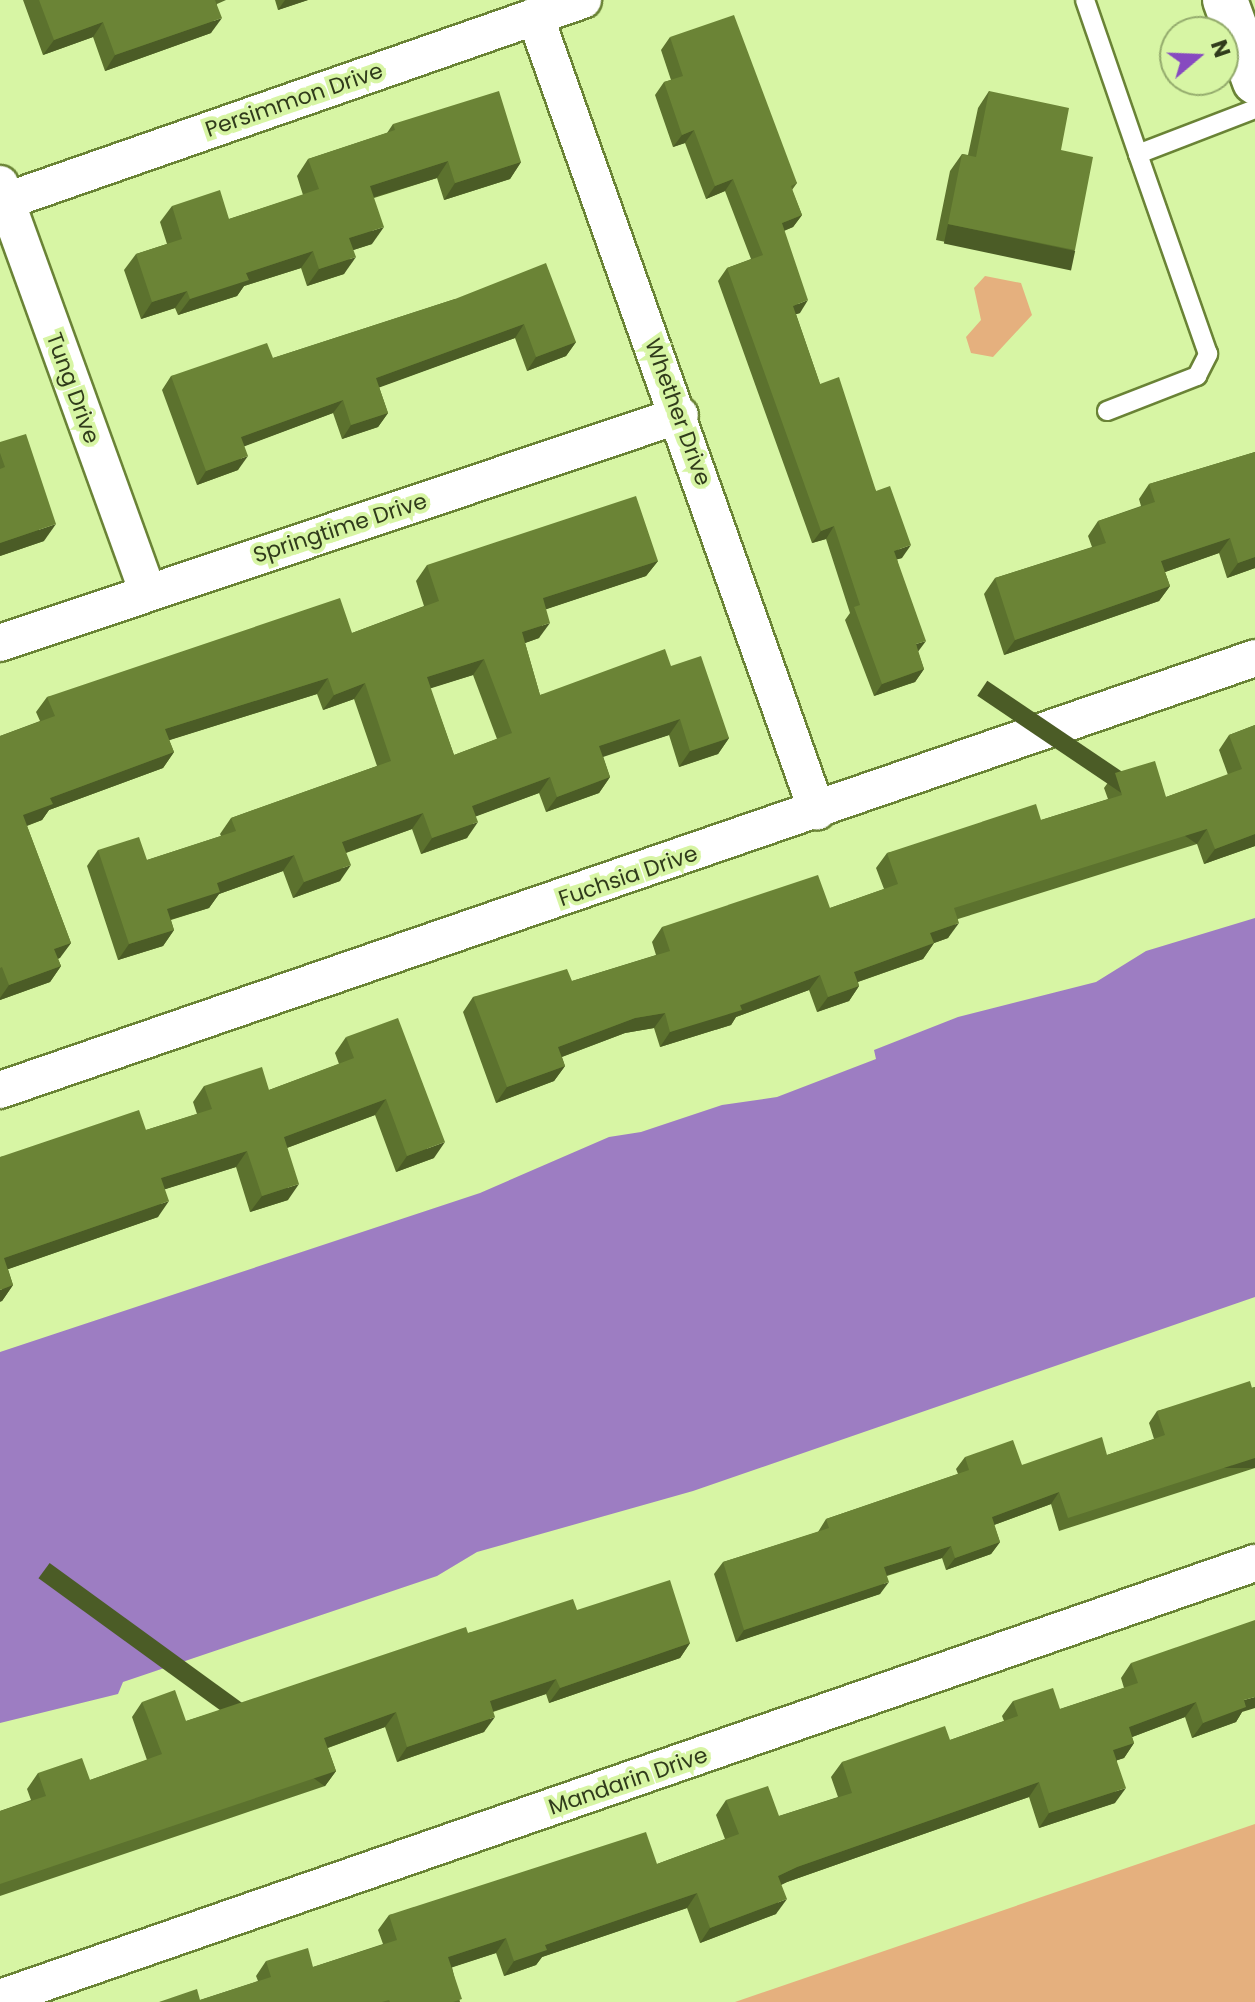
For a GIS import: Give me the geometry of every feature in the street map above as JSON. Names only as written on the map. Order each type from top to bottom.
[{"type":"street","name":"Persimmon Drive","points":[[3,192],[583,0]]},
{"type":"street","points":[[1225,0],[1255,82]]},
{"type":"street","name":"Whether Drive","points":[[535,16],[680,415],[817,811]]},
{"type":"street","name":"Tung Drive","points":[[3,192],[147,591]]},
{"type":"street","name":"Springtime Drive","points":[[0,643],[147,591],[680,415]]},
{"type":"street","name":"Fuchsia Drive","points":[[0,1090],[1255,658]]},
{"type":"street","name":"Mandarin Drive","points":[[0,1998],[1255,1563]]},
{"type":"lane","points":[[1085,0],[1208,354],[1197,376],[1107,411]]},
{"type":"lane","points":[[1138,154],[1255,109]]},
{"type":"shaded area","points":[[985,276],[1021,283],[1032,315],[993,357],[971,353],[966,337],[981,320],[974,288]]},
{"type":"shaded area","points":[[1255,918],[1255,1297],[693,1491],[477,1552],[437,1576],[123,1682],[118,1694],[0,1723],[0,1352],[480,1193],[609,1137],[641,1132],[722,1105],[777,1097],[876,1059],[874,1050],[958,1017],[1096,982],[1146,951]]},
{"type":"shaded area","points":[[1255,1824],[1255,2002],[735,2002]]},
{"type":"building","points":[[39,0],[215,0],[222,18],[115,55],[103,22],[54,40]]},
{"type":"building","points":[[734,15],[797,183],[791,186],[802,215],[782,223],[808,300],[793,306],[820,384],[839,377],[876,491],[890,486],[911,545],[894,551],[926,641],[916,644],[924,669],[882,684],[854,607],[860,605],[834,526],[821,531],[727,268],[763,255],[733,179],[715,186],[694,130],[682,135],[664,82],[683,76],[670,37]]},
{"type":"building","points":[[499,91],[521,162],[455,183],[448,161],[370,186],[384,227],[349,238],[356,257],[319,269],[313,251],[246,273],[249,280],[190,299],[187,291],[152,302],[136,254],[182,239],[172,206],[220,190],[229,219],[319,189],[308,159],[395,130],[393,124]]},
{"type":"building","points":[[989,91],[1069,108],[1061,150],[1093,157],[1075,250],[948,224],[962,154],[976,157]]},
{"type":"building","points":[[546,263],[576,342],[536,357],[524,324],[376,378],[388,413],[351,425],[343,400],[241,437],[248,456],[206,471],[171,376],[267,343],[273,358],[455,299]]},
{"type":"building","points":[[26,434],[56,524],[0,543],[0,469],[5,467],[0,442]]},
{"type":"building","points":[[1255,452],[1255,557],[1238,563],[1230,538],[1161,561],[1170,586],[1015,640],[995,578],[1106,543],[1098,521],[1155,502],[1149,484]]},
{"type":"building","points":[[636,496],[658,561],[543,598],[550,623],[522,632],[540,695],[665,649],[671,666],[701,656],[729,738],[690,751],[680,719],[599,746],[610,777],[557,797],[550,777],[472,806],[478,822],[432,838],[423,813],[342,842],[351,865],[304,882],[294,855],[217,883],[220,892],[167,909],[174,930],[129,944],[98,850],[139,837],[147,860],[236,831],[231,818],[391,761],[365,683],[334,695],[328,678],[165,729],[174,752],[50,798],[53,804],[23,815],[71,943],[54,949],[61,966],[9,985],[0,968],[0,736],[55,716],[47,697],[340,598],[352,633],[439,601],[427,565]],"holes":[[[484,659],[512,733],[454,755],[427,677]]]},
{"type":"building","points":[[1255,725],[1255,834],[1215,849],[1207,829],[954,908],[959,923],[930,933],[934,943],[854,972],[859,986],[828,997],[820,975],[740,1005],[742,1010],[670,1032],[665,1013],[635,1018],[558,1047],[565,1066],[507,1087],[473,997],[567,969],[572,981],[670,951],[662,927],[818,875],[830,908],[898,884],[887,853],[1036,804],[1041,820],[1122,795],[1115,773],[1155,761],[1166,797],[1242,769],[1229,735]]},
{"type":"building","points":[[398,1018],[445,1142],[407,1156],[386,1099],[284,1137],[299,1184],[262,1196],[247,1151],[161,1178],[169,1201],[4,1258],[13,1285],[0,1290],[0,1157],[139,1110],[146,1130],[212,1109],[204,1086],[262,1067],[269,1090],[354,1058],[346,1037]]},
{"type":"building","points":[[1250,1381],[1252,1388],[1255,1387],[1255,1458],[1068,1518],[1059,1492],[992,1517],[1000,1542],[955,1558],[951,1546],[884,1567],[889,1582],[744,1630],[723,1562],[829,1528],[826,1519],[969,1470],[965,1457],[1013,1440],[1022,1465],[1102,1437],[1107,1455],[1165,1435],[1157,1411]]},
{"type":"building","points":[[670,1580],[690,1643],[560,1688],[556,1679],[490,1701],[495,1717],[407,1747],[396,1712],[324,1738],[336,1771],[0,1884],[0,1811],[46,1796],[38,1773],[82,1758],[90,1780],[162,1754],[142,1702],[175,1690],[186,1721],[466,1627],[468,1633],[573,1599],[577,1610]]},
{"type":"building","points":[[1255,1620],[1255,1697],[1244,1700],[1246,1707],[1203,1723],[1196,1702],[1129,1727],[1134,1743],[1113,1750],[1126,1788],[1049,1813],[1039,1782],[797,1867],[778,1876],[787,1899],[710,1928],[697,1893],[545,1945],[547,1950],[514,1961],[506,1938],[448,1957],[462,1999],[453,2002],[159,2002],[197,1989],[200,2000],[271,1977],[266,1961],[308,1948],[313,1967],[397,1940],[389,1915],[646,1832],[657,1864],[739,1834],[726,1800],[768,1786],[779,1816],[852,1793],[842,1762],[945,1726],[950,1740],[1018,1716],[1013,1701],[1053,1688],[1060,1709],[1138,1683],[1131,1663]]}]
